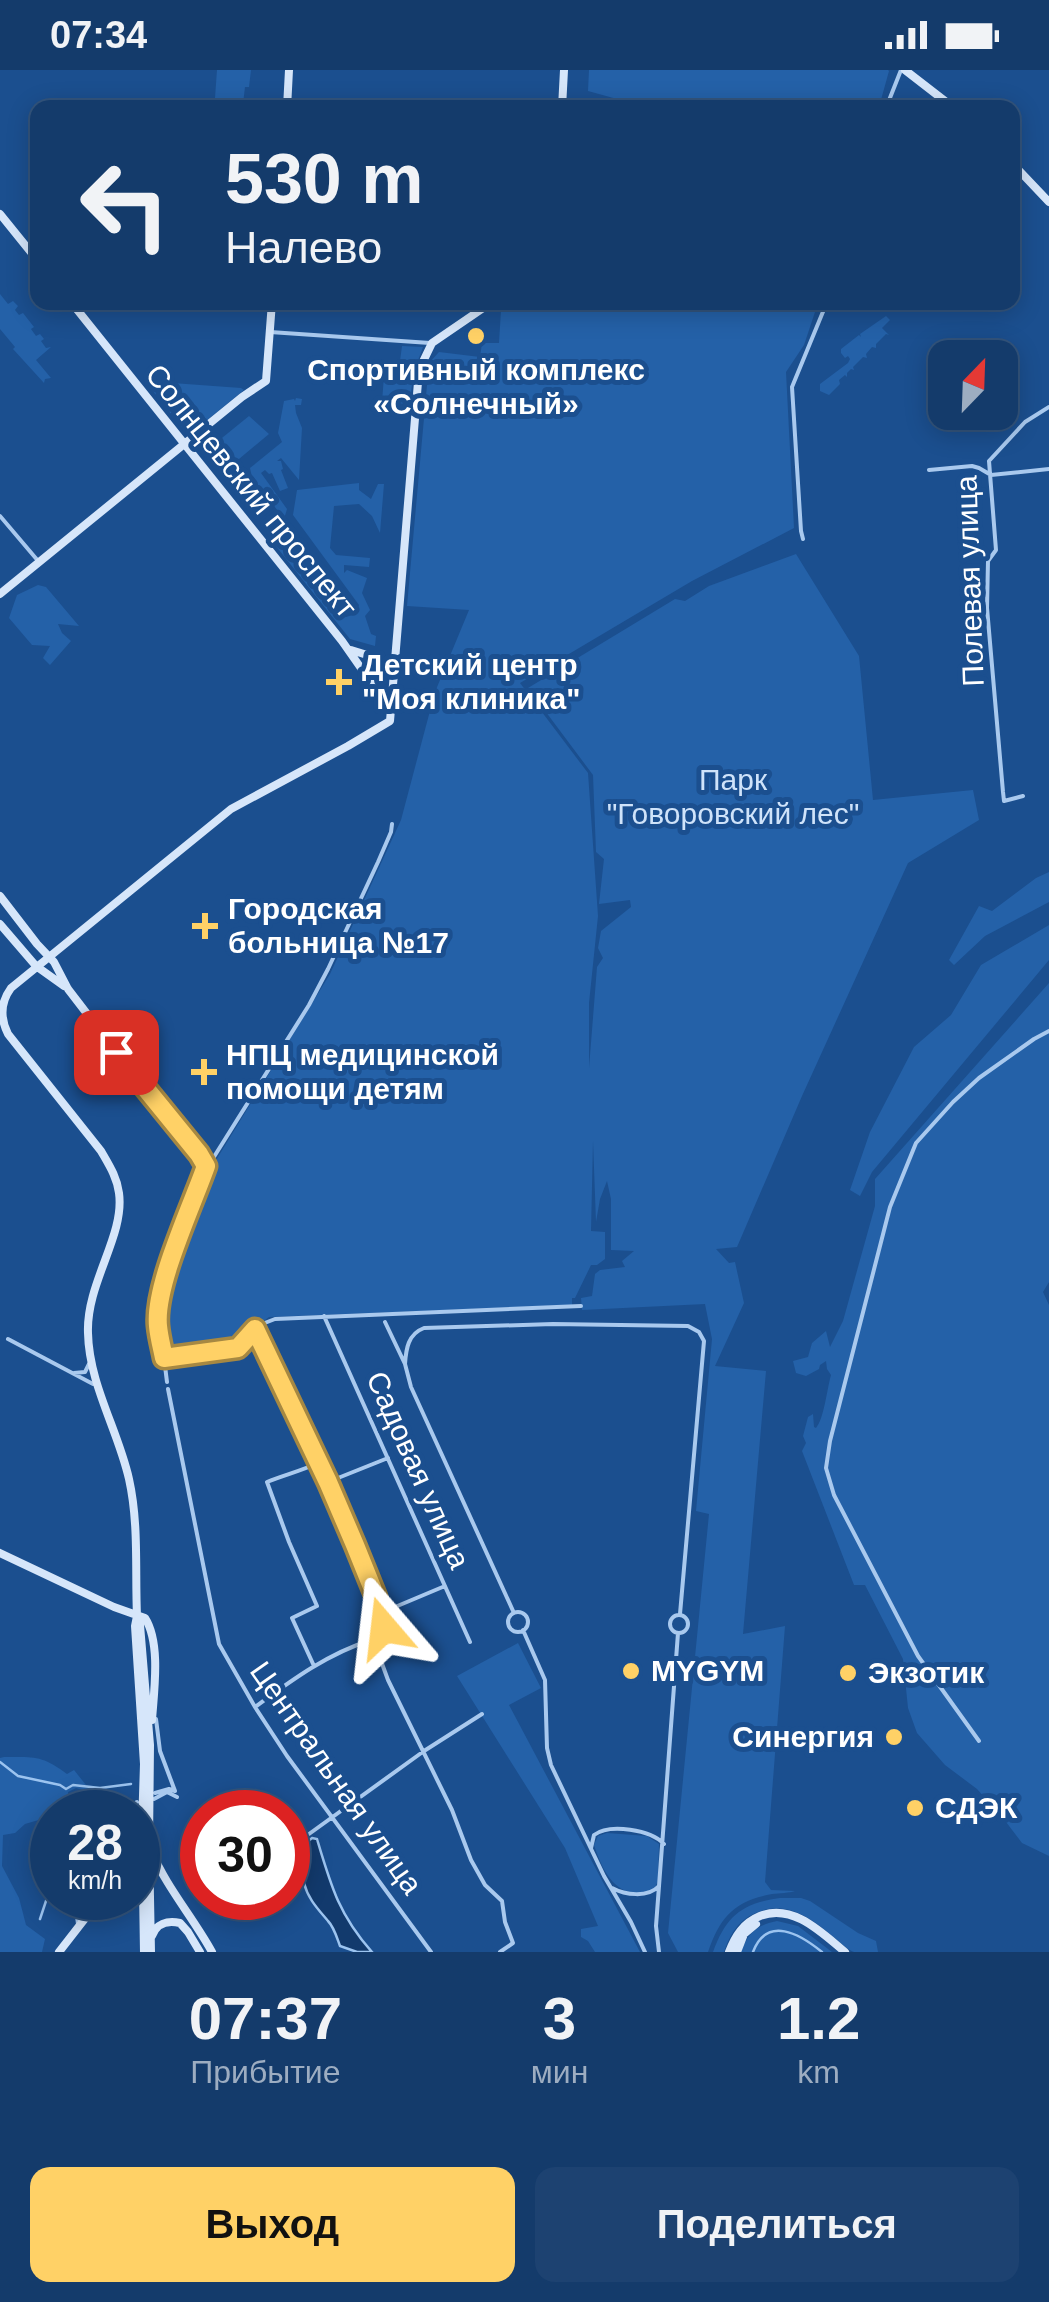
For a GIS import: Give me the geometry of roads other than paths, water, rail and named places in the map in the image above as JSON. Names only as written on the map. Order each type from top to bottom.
[{"type":"street","points":[[288,100],[290,70]]},
{"type":"street","points":[[562,100],[564,70]]},
{"type":"street","points":[[890,100],[903,70],[943,100]]},
{"type":"street","points":[[1020,171],[1049,202]]},
{"type":"street","points":[[0,214],[30,251]]},
{"type":"street","name":"Солнцевский проспект","points":[[77,310],[344,644],[392,711]]},
{"type":"street","points":[[0,594],[267,380],[271,310]]},
{"type":"street","points":[[143,1790],[133,1496],[91,1361],[87,1331],[90,1300],[119,1215],[119,1193],[114,1172],[101,1151],[2,1023],[1,1006],[6,994],[36,966],[221,816],[388,723],[421,364],[432,343],[480,310]]},
{"type":"street","points":[[803,539],[792,386],[824,310]]},
{"type":"street","points":[[270,332],[432,343]]},
{"type":"street","name":"Полевая улица","points":[[1023,796],[1004,801],[987,608],[988,561],[996,550],[989,461],[1025,422],[1049,407]]},
{"type":"street","points":[[928,470],[972,466],[991,475],[1049,469]]},
{"type":"street","points":[[0,516],[39,562]]},
{"type":"street","points":[[344,644],[395,668]]},
{"type":"street","points":[[380,658],[397,652]]},
{"type":"street","points":[[376,687],[393,693]]},
{"type":"street","points":[[0,896],[206,1166],[309,1005],[378,862],[392,824]]},
{"type":"street","points":[[0,924],[36,966],[68,989]]},
{"type":"street","points":[[979,1741],[918,1656],[834,1495],[826,1468],[890,1207],[916,1143],[979,1078],[1049,1031]]},
{"type":"street","name":"Центральная улица","points":[[206,1166],[168,1269],[158,1325],[219,1644],[287,1756],[430,1952]]},
{"type":"street","points":[[164,1358],[238,1348],[255,1329],[275,1319],[582,1306]]},
{"type":"street","name":"Садовая улица","points":[[324,1316],[470,1642]]},
{"type":"street","points":[[385,1322],[514,1613]]},
{"type":"street","points":[[405,1364],[410,1340],[424,1328],[576,1324],[688,1326],[699,1332],[704,1342],[680,1614]]},
{"type":"street","points":[[255,1329],[328,1482],[376,1597],[384,1628],[373,1639],[344,1648],[314,1666],[255,1707]]},
{"type":"street","points":[[8,1339],[98,1385]]},
{"type":"street","points":[[74,1373],[85,1372],[91,1361]]},
{"type":"street","points":[[328,1482],[388,1458]]},
{"type":"street","points":[[314,1666],[292,1618],[316,1606],[267,1482],[318,1463]]},
{"type":"street","points":[[0,1553],[145,1618],[152,1633],[160,1751],[176,1794],[160,1794]]},
{"type":"street","points":[[383,1620],[396,1607],[445,1586]]},
{"type":"street","points":[[520,1612],[527,1618],[523,1630],[514,1631],[509,1626],[508,1620],[514,1613],[520,1612]]},
{"type":"street","points":[[680,1614],[688,1624],[684,1632],[678,1633],[672,1630],[670,1622],[680,1614]]},
{"type":"street","points":[[137,1616],[150,1745]]},
{"type":"street","points":[[523,1630],[545,1680],[546,1748],[551,1765],[645,1952]]},
{"type":"street","points":[[659,1952],[656,1926],[678,1633]]},
{"type":"street","points":[[373,1639],[471,1860],[486,1885],[502,1901],[513,1943],[500,1952]]},
{"type":"street","points":[[149,1790],[154,1690]]},
{"type":"street","points":[[310,1833],[482,1714]]},
{"type":"street","points":[[591,1849],[594,1835],[606,1829],[647,1832],[664,1844]]},
{"type":"street","points":[[160,1870],[212,1952]]},
{"type":"street","points":[[611,1887],[619,1892],[646,1894],[661,1882]]},
{"type":"street","points":[[728,1952],[746,1924],[767,1914],[782,1913],[806,1922],[846,1952]]},
{"type":"street","points":[[737,1952],[747,1931],[760,1922],[777,1918],[803,1926],[837,1952]]},
{"type":"street","points":[[77,1920],[78,1928]]},
{"type":"street","points":[[59,1952],[84,1920]]},
{"type":"street","points":[[67,1952],[86,1920]]},
{"type":"street","points":[[144,1920],[148,1952]]},
{"type":"street","points":[[150,1920],[150,1941]]},
{"type":"street","points":[[148,1952],[152,1932],[174,1922],[185,1927],[200,1952]]},
{"type":"waterway","points":[[0,1762],[18,1776],[66,1789],[73,1785],[100,1788],[131,1784]]},
{"type":"waterway","points":[[753,1952],[759,1941],[775,1931],[794,1934],[822,1952]]},
{"type":"place","name":"Спортивный комплекс «Солнечный»","points":[[476,336]]},
{"type":"place","name":"Детский центр \"Моя клиника\"","points":[[339,682]]},
{"type":"place","name":"Городская больница №17","points":[[205,926]]},
{"type":"place","name":"НПЦ медицинской помощи детям","points":[[204,1072]]},
{"type":"place","name":"MYGYM","points":[[631,1671]]},
{"type":"place","name":"Экзотик","points":[[848,1673]]},
{"type":"place","name":"Синергия","points":[[894,1737]]},
{"type":"place","name":"СДЭК","points":[[915,1808]]},
{"type":"park label","name":"Парк \"Говоровский лес\"","points":[[733,797]]}]
